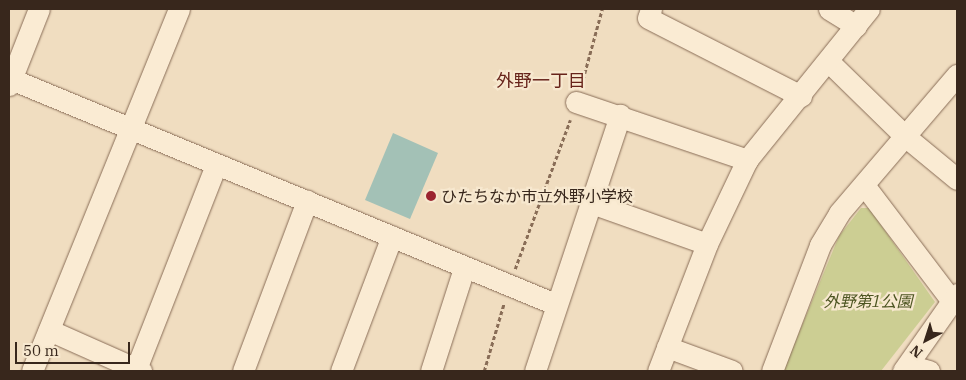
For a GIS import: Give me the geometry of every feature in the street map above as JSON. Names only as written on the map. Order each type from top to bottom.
[{"type":"street","points":[[39,9],[10,82],[130,128],[392,236],[508,287],[555,304]]},
{"type":"street","points":[[32,371],[179,9]]},
{"type":"street","points":[[651,9],[648,18],[801,96]]},
{"type":"street","points":[[829,9],[856,26]]},
{"type":"street","points":[[658,371],[707,244],[747,160],[801,96],[869,9]]},
{"type":"street","points":[[828,61],[906,137],[957,179]]},
{"type":"street","points":[[772,371],[820,245],[839,213],[906,137],[957,75]]},
{"type":"street","points":[[576,102],[620,115],[747,160]]},
{"type":"street","points":[[535,371],[555,304],[620,115]]},
{"type":"street","points":[[49,330],[139,370],[216,165]]},
{"type":"street","points":[[864,185],[954,298],[906,368],[929,371]]},
{"type":"street","points":[[243,371],[307,201]]},
{"type":"street","points":[[589,202],[707,244]]},
{"type":"street","points":[[341,371],[392,236]]},
{"type":"street","points":[[431,371],[464,268]]},
{"type":"street","points":[[667,347],[732,371]]},
{"type":"path","points":[[484,371],[508,287],[576,102],[602,9]]},
{"type":"green space","name":"外野第1公園","points":[[861,208],[869,208],[935,302],[881,371],[783,371],[839,236]]},
{"type":"water","points":[[393,133],[438,153],[410,219],[365,200]]},
{"type":"place","name":"ひたちなか市立外野小学校","points":[[431,196]]},
{"type":"district","name":"外野一丁目","points":[[541,81]]}]
